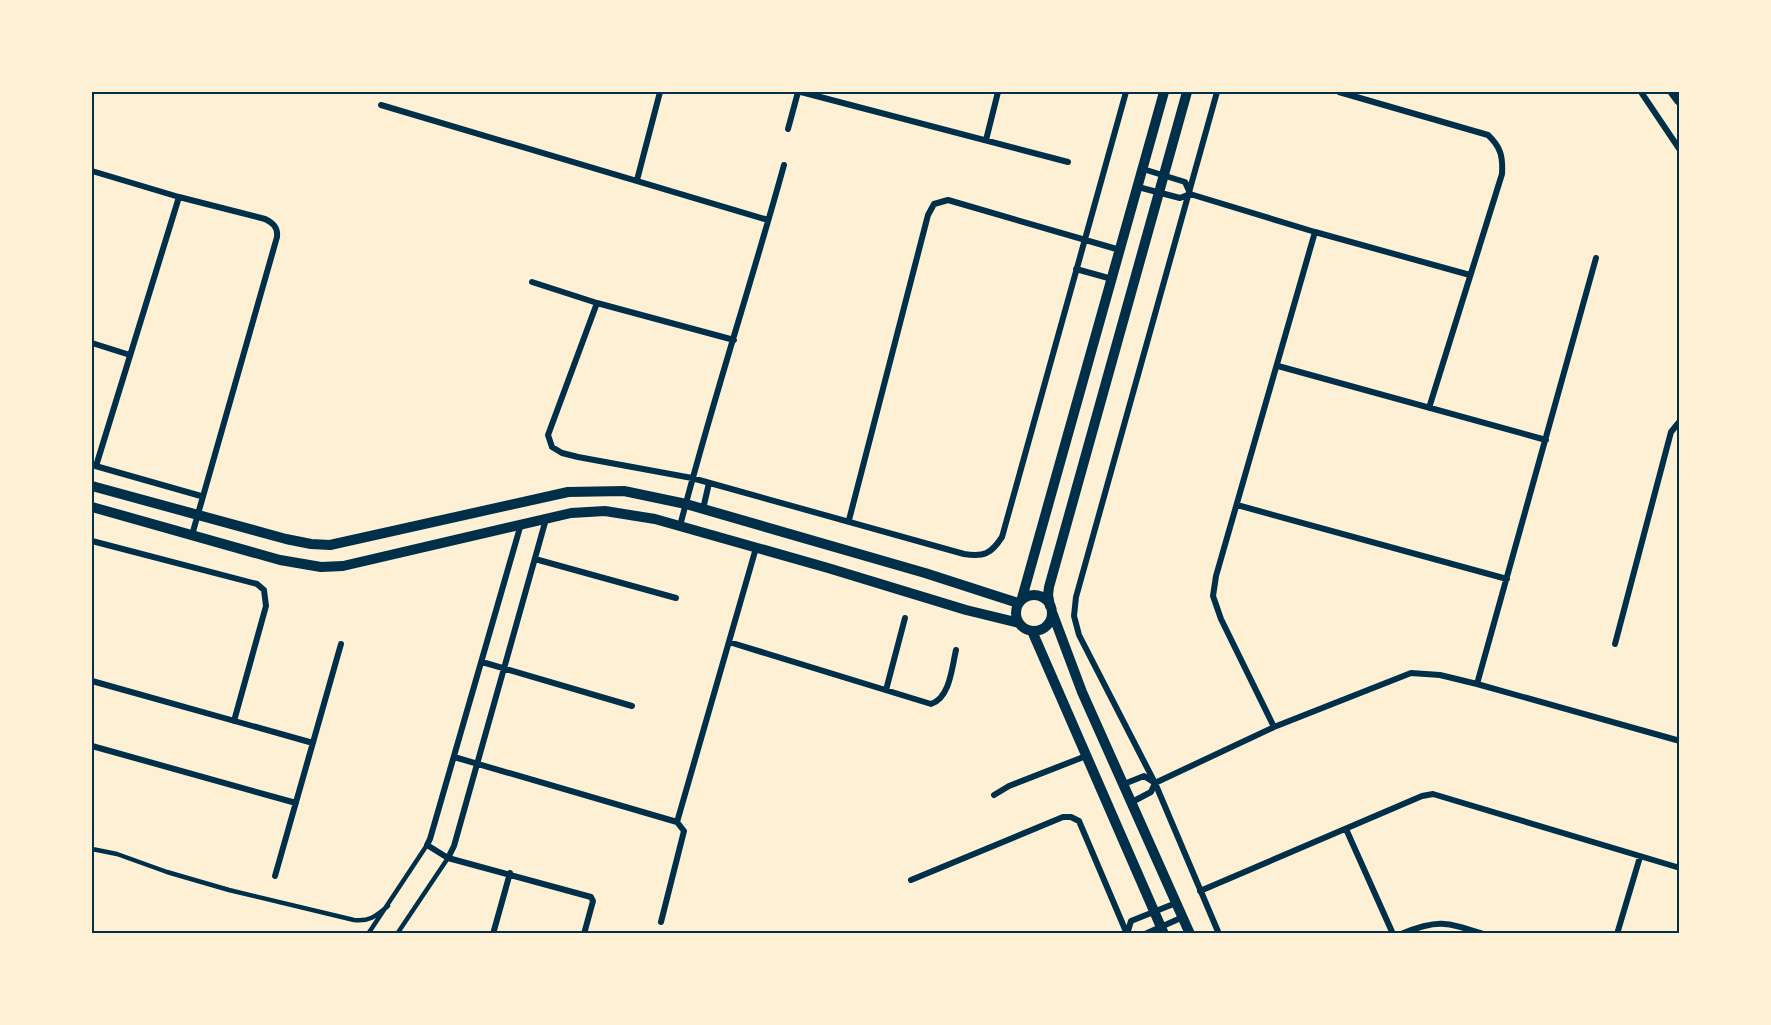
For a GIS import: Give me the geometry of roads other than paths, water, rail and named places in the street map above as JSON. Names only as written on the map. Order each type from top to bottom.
[{"type":"main road","points":[[1674,92],[1680,99]]},
{"type":"street","points":[[637,180],[660,92]]},
{"type":"street","points":[[788,129],[800,92],[1068,162]]},
{"type":"street","points":[[986,140],[998,92]]},
{"type":"street","points":[[597,303],[548,435],[552,447],[578,458],[692,478],[978,556],[993,550],[1002,537],[1126,92]]},
{"type":"street","points":[[1019,623],[1016,615],[1164,92]]},
{"type":"street","points":[[1187,92],[1048,595],[1082,692],[1190,933]]},
{"type":"street","points":[[1217,92],[1076,597],[1074,616],[1079,635],[1155,783],[1219,933]]},
{"type":"street","points":[[1339,92],[1488,135],[1497,144],[1503,157],[1502,174],[1430,408]]},
{"type":"street","points":[[1641,92],[1680,150]]},
{"type":"street","points":[[381,105],[768,220]]},
{"type":"street","points":[[680,526],[784,165]]},
{"type":"street","points":[[1143,169],[1185,182],[1190,194]]},
{"type":"street","points":[[92,171],[265,219],[273,223],[278,230],[201,496],[192,535]]},
{"type":"street","points":[[1138,187],[1180,198],[1190,194],[1470,275]]},
{"type":"street","points":[[179,197],[94,465],[201,496]]},
{"type":"street","points":[[849,520],[928,215],[934,204],[948,200],[1120,250]]},
{"type":"street","points":[[1274,727],[1221,619],[1213,596],[1216,576],[1315,232]]},
{"type":"street","points":[[1477,684],[1596,258]]},
{"type":"street","points":[[1076,268],[1112,279]]},
{"type":"street","points":[[532,282],[597,303],[734,340]]},
{"type":"street","points":[[92,343],[130,355]]},
{"type":"street","points":[[1278,366],[1546,440]]},
{"type":"street","points":[[1615,644],[1671,432],[1680,421]]},
{"type":"street","points":[[703,509],[710,483]]},
{"type":"street","points":[[92,486],[292,540],[330,545],[568,492],[624,491],[686,504],[1020,601],[1035,594],[1041,596],[1051,609]]},
{"type":"street","points":[[1237,505],[1507,579]]},
{"type":"street","points":[[92,507],[280,560],[307,566],[333,567],[571,513],[605,512],[642,516],[680,526],[966,610],[1019,623],[1032,631],[1043,628],[1047,624],[1051,609]]},
{"type":"street","points":[[448,858],[454,846],[547,519]]},
{"type":"street","points":[[521,524],[427,845],[448,858],[510,873],[591,897],[592,908],[584,933]]},
{"type":"street","points":[[92,541],[257,584],[264,590],[266,606],[234,721]]},
{"type":"street","points":[[677,822],[756,548]]},
{"type":"street","points":[[535,559],[676,598]]},
{"type":"street","points":[[886,690],[905,618]]},
{"type":"street","points":[[1032,631],[1162,930]]},
{"type":"street","points":[[729,642],[931,704],[939,702],[944,695],[956,650]]},
{"type":"street","points":[[274,876],[341,644]]},
{"type":"street","points":[[482,662],[632,706]]},
{"type":"street","points":[[1132,802],[1150,792],[1155,783],[1274,727],[1411,673],[1440,675],[1477,684],[1680,741]]},
{"type":"street","points":[[92,681],[312,743]]},
{"type":"street","points":[[92,746],[296,803]]},
{"type":"street","points":[[993,795],[1009,786],[1086,756]]},
{"type":"street","points":[[454,757],[677,822],[684,831],[660,922]]},
{"type":"street","points":[[1124,784],[1144,776],[1155,783]]},
{"type":"street","points":[[1200,891],[1422,796],[1433,794],[1680,868]]},
{"type":"street","points":[[911,880],[1063,817],[1071,817],[1079,821],[1127,933]]},
{"type":"street","points":[[1346,829],[1393,933]]},
{"type":"street","points":[[1617,933],[1640,857]]},
{"type":"street","points":[[493,933],[510,873]]},
{"type":"street","points":[[1127,933],[1131,921],[1176,903]]},
{"type":"street","points":[[1145,933],[1162,930],[1183,917]]},
{"type":"street","points":[[1401,933],[1426,924],[1437,923],[1452,924],[1483,933]]},
{"type":"lane","points":[[368,933],[427,845]]},
{"type":"lane","points":[[92,849],[117,854],[167,872],[229,890],[354,920],[372,919],[388,906]]},
{"type":"lane","points":[[399,933],[448,858]]}]
